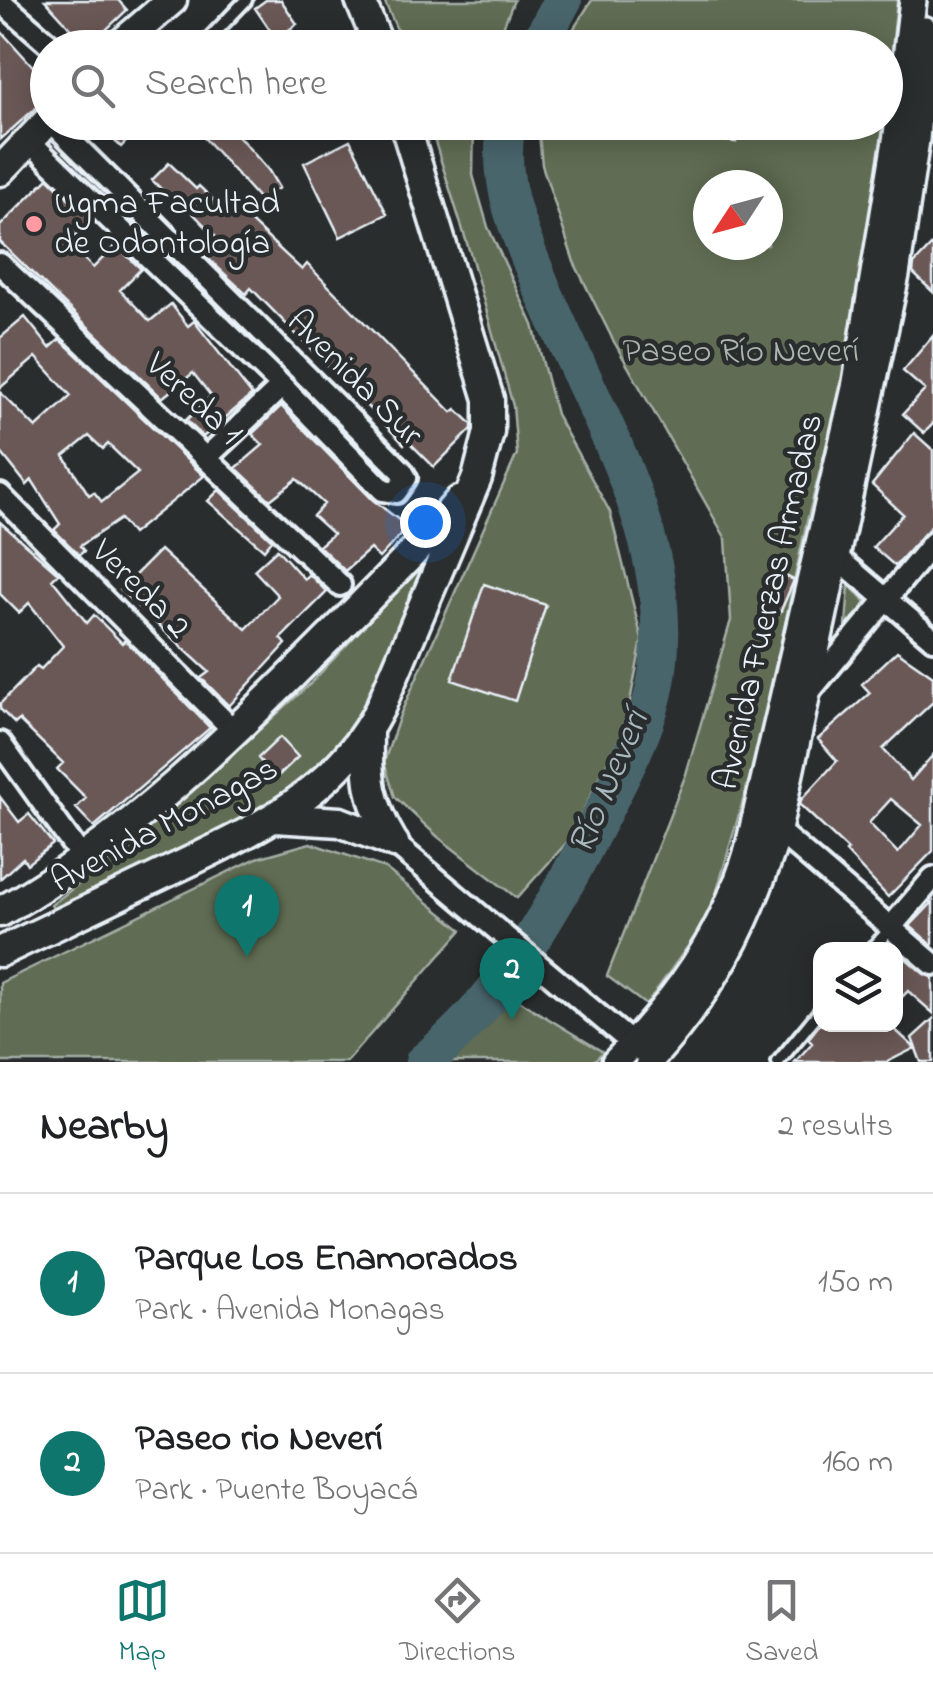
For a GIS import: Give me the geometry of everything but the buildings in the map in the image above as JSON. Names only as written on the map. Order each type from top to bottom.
[{"type":"main road","points":[[134,30],[162,0]]},
{"type":"main road","points":[[137,30],[172,0]]},
{"type":"main road","points":[[360,0],[372,30]]},
{"type":"main road","points":[[0,171],[31,140]]},
{"type":"main road","name":"Avenida Monagas","points":[[0,952],[276,818],[327,779],[368,733],[477,478],[489,432],[489,399],[410,140]]},
{"type":"main road","name":"Avenida Monagas","points":[[0,912],[83,860],[234,730],[404,562],[477,478]]},
{"type":"main road","points":[[368,733],[367,777],[375,812],[394,843]]},
{"type":"main road","points":[[276,818],[340,822],[394,843]]},
{"type":"street","name":"Avenida Fuerzas Armadas","points":[[913,0],[915,139]]},
{"type":"street","name":"Avenida Fuerzas Armadas","points":[[643,1059],[687,1018],[732,951],[756,898],[768,822],[827,549],[866,426],[896,275],[915,139],[928,0]]},
{"type":"street","points":[[0,1],[33,30]]},
{"type":"street","name":"Avenida Sur","points":[[54,140],[382,490],[396,492],[406,478],[402,470],[56,140]]},
{"type":"street","name":"Vereda 1","points":[[0,264],[340,585]]},
{"type":"street","points":[[207,457],[282,386]]},
{"type":"street","name":"Vereda 2","points":[[0,495],[234,730]]},
{"type":"street","points":[[808,693],[933,543]]},
{"type":"street","name":"Avenida Fuerzas Armadas","points":[[768,822],[808,693],[827,549]]},
{"type":"street","points":[[827,549],[933,639]]},
{"type":"street","points":[[0,743],[83,860]]},
{"type":"street","points":[[768,822],[933,964]]},
{"type":"street","points":[[394,843],[643,1059]]},
{"type":"street","points":[[891,927],[933,878]]},
{"type":"lane","points":[[217,30],[246,0]]},
{"type":"lane","points":[[879,942],[891,927]]},
{"type":"lane","points":[[778,1062],[813,1020]]},
{"type":"green space","points":[[384,0],[514,0],[502,30],[397,30]]},
{"type":"green space","points":[[592,0],[897,0],[894,30],[573,30]]},
{"type":"green space","points":[[434,140],[474,140],[473,175],[488,227],[533,325],[556,414],[610,512],[642,640],[625,727],[568,841],[517,898],[438,837],[395,797],[384,762],[400,715],[517,454],[513,406]]},
{"type":"green space","name":"Paseo Río Neverí","points":[[540,140],[881,140],[846,370],[806,525],[760,741],[710,915],[646,1005],[607,976],[686,774],[731,620],[726,539],[613,340],[574,262],[542,165]]},
{"type":"green space","points":[[434,552],[355,732],[274,807],[57,915],[51,905],[123,850],[310,684]]},
{"type":"green space","points":[[849,585],[867,603],[846,626]]},
{"type":"green space","points":[[310,843],[385,868],[462,930],[346,1062],[0,1062],[0,983],[257,858]]},
{"type":"green space","points":[[498,988],[603,1052],[593,1062],[440,1062]]},
{"type":"waterway","name":"Río Neverí","points":[[547,30],[563,0]]},
{"type":"waterway","name":"Río Neverí","points":[[424,1062],[476,1013],[499,985],[559,895],[643,728],[654,692],[660,638],[657,584],[645,530],[627,478],[515,220],[506,182],[504,140]]},
{"type":"place","name":"Ugma Facultad de Odontología","points":[[34,224]]},
{"type":"place","name":"Parque Los Enamorados","points":[[247,957]]},
{"type":"place","name":"Paseo rio Neverí","points":[[512,1020]]}]
